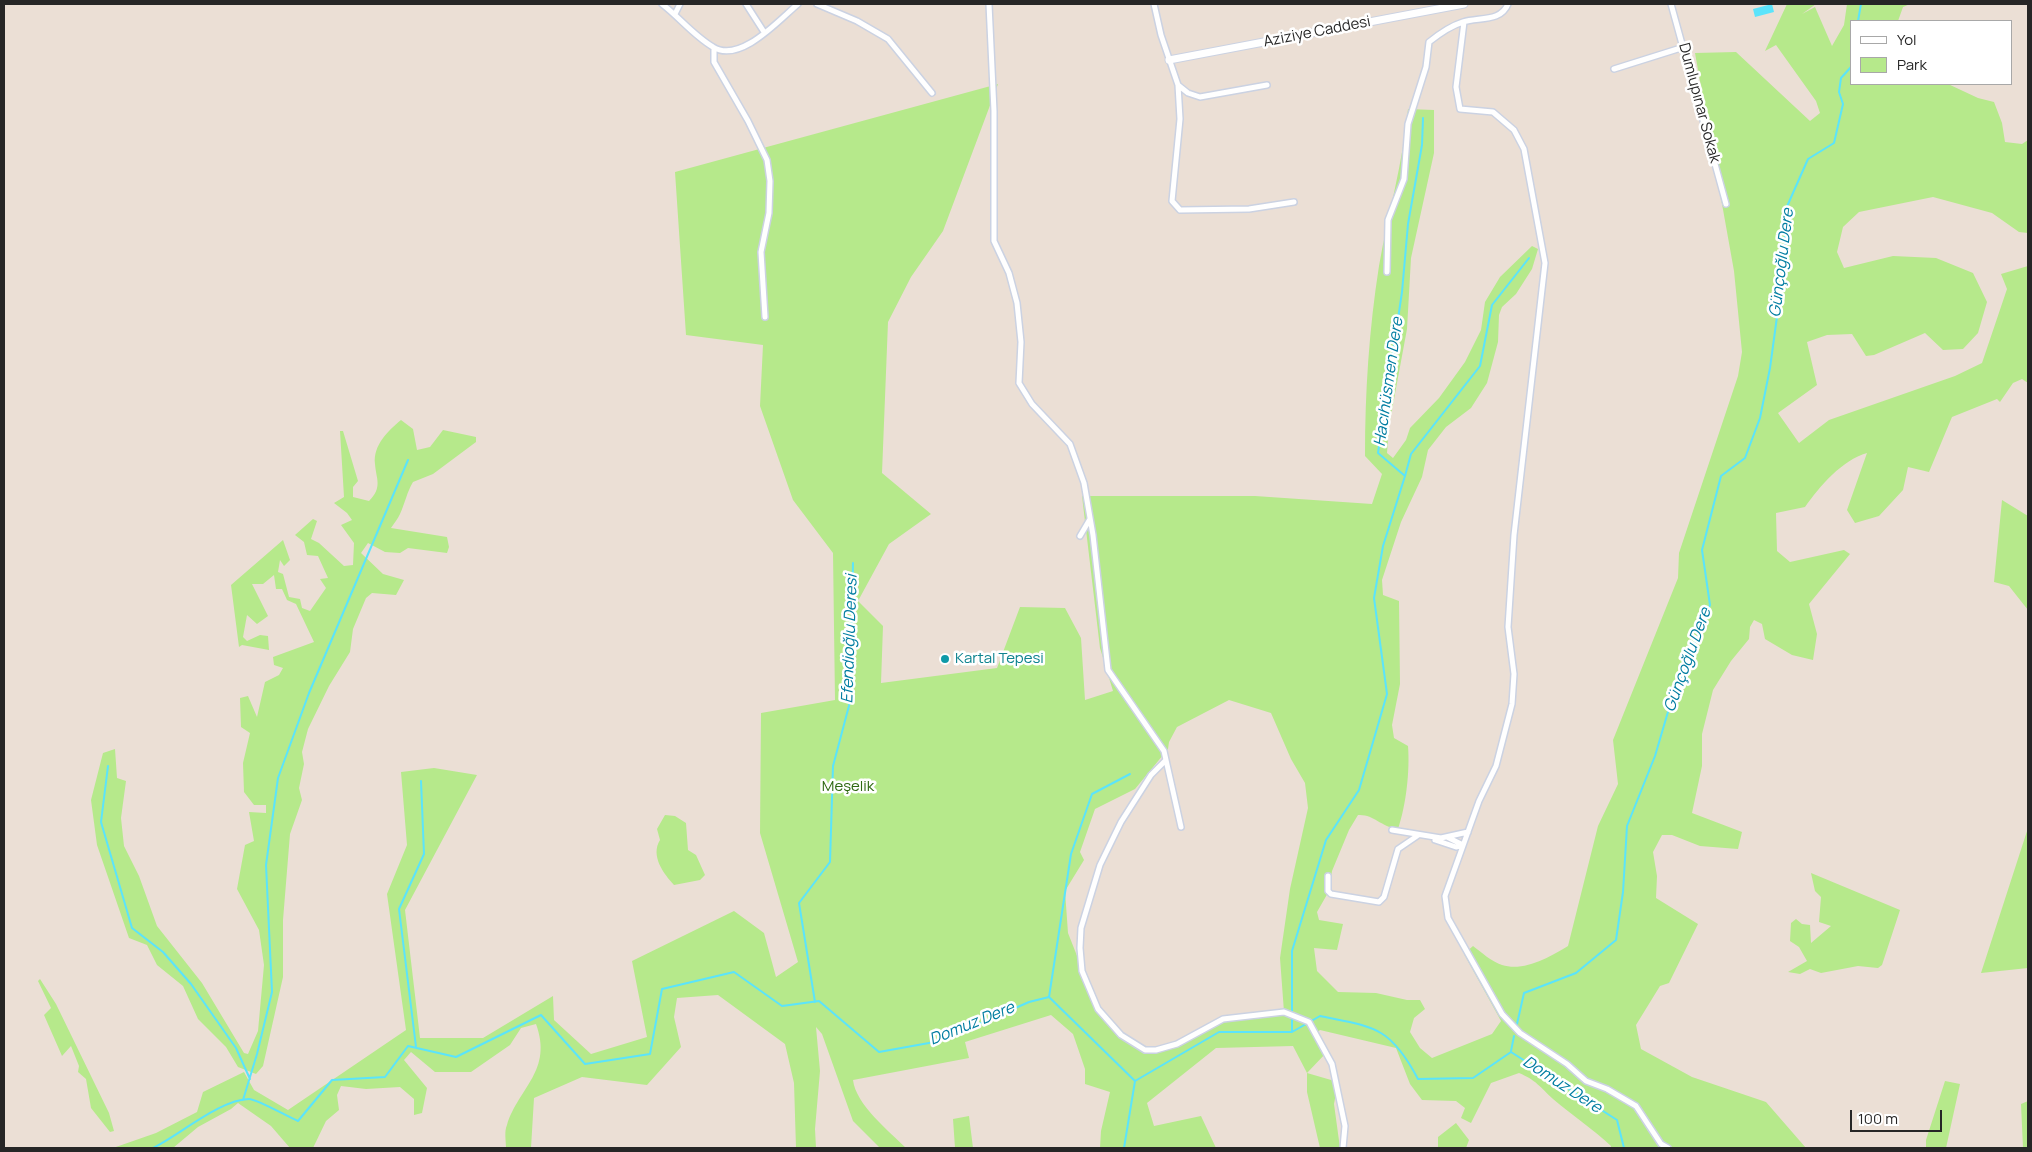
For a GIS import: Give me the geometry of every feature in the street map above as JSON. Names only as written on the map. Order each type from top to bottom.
[{"type":"street","points":[[662,4],[714,48],[733,50],[751,44],[798,4]]},
{"type":"street","points":[[675,14],[680,4]]},
{"type":"street","points":[[746,4],[764,32]]},
{"type":"street","points":[[817,4],[857,21],[888,39],[932,93]]},
{"type":"street","points":[[989,4],[994,111],[994,240],[1009,273],[1017,302],[1021,342],[1019,383],[1032,404],[1070,444],[1084,483],[1090,518],[1108,670],[1164,751],[1181,827]]},
{"type":"street","points":[[1154,4],[1169,60],[1178,85],[1180,119],[1172,201],[1180,210],[1248,209],[1294,202]]},
{"type":"street","name":"Aziziye Caddesi","points":[[1169,60],[1464,4]]},
{"type":"street","points":[[1386,272],[1388,220],[1404,179],[1408,124],[1426,67],[1429,42],[1450,27],[1464,22],[1498,16],[1504,12],[1508,4]]},
{"type":"street","name":"Dumlupınar Sokak","points":[[1671,4],[1726,204]]},
{"type":"street","points":[[1464,22],[1456,87],[1460,109],[1493,112],[1514,130],[1524,149],[1545,263],[1514,536],[1508,628],[1514,674],[1512,704],[1496,766],[1479,801],[1445,896],[1448,918],[1502,1014],[1520,1033],[1567,1064],[1581,1077],[1607,1088],[1636,1106],[1661,1144],[1668,1148]]},
{"type":"street","points":[[1614,69],[1684,47]]},
{"type":"street","points":[[714,48],[714,62],[748,121],[767,160],[770,181],[769,213],[761,252],[765,317]]},
{"type":"street","points":[[1178,85],[1188,93],[1200,97],[1267,85]]},
{"type":"street","points":[[1080,536],[1090,518]]},
{"type":"street","points":[[1166,760],[1151,776],[1121,822],[1100,866],[1082,928],[1080,948],[1082,971],[1098,1009],[1121,1035],[1145,1050],[1156,1050],[1177,1044],[1223,1019],[1284,1012],[1309,1022],[1332,1064],[1345,1126],[1343,1148]]},
{"type":"street","points":[[1392,830],[1428,837],[1446,837],[1468,832]]},
{"type":"street","points":[[1328,876],[1328,891],[1331,894],[1379,902],[1384,897],[1398,849],[1404,842],[1417,836]]},
{"type":"street","points":[[1428,837],[1456,848],[1463,845]]},
{"type":"street","points":[[1446,837],[1463,845]]},
{"type":"green space","name":"Meşelik","points":[[1787,4],[1816,4],[1802,14],[1815,7],[1832,46],[1844,25],[1847,4],[1910,4],[1903,7],[1898,20],[1850,20],[1850,85],[1950,85],[1978,98],[1994,102],[2002,123],[2005,142],[2022,144],[2028,140],[2028,233],[2019,232],[1992,213],[1933,197],[1859,212],[1843,227],[1837,252],[1844,268],[1893,256],[1936,258],[1973,273],[1987,302],[1978,333],[1963,349],[1943,350],[1925,333],[1874,355],[1866,356],[1852,334],[1827,335],[1807,342],[1817,385],[1778,413],[1799,443],[1829,420],[1955,376],[1982,363],[2007,289],[2001,274],[2028,266],[2028,383],[2022,379],[2013,383],[2000,402],[1997,399],[1952,417],[1929,472],[1908,467],[1903,490],[1879,516],[1855,523],[1847,510],[1867,453],[1849,461],[1840,468],[1805,507],[1776,513],[1777,551],[1790,562],[1844,550],[1850,554],[1809,604],[1817,634],[1813,660],[1792,655],[1765,639],[1762,624],[1754,620],[1750,627],[1749,639],[1731,661],[1713,690],[1702,734],[1702,766],[1692,813],[1742,832],[1738,849],[1700,846],[1672,835],[1662,835],[1653,852],[1657,876],[1656,898],[1698,924],[1669,983],[1660,986],[1636,1025],[1641,1049],[1692,1077],[1766,1102],[1806,1148],[1611,1148],[1611,1146],[1553,1099],[1538,1084],[1519,1073],[1491,1083],[1471,1123],[1461,1118],[1465,1108],[1456,1101],[1422,1100],[1410,1084],[1396,1048],[1320,1030],[1315,1034],[1326,1053],[1307,1073],[1293,1046],[1216,1048],[1147,1103],[1154,1126],[1201,1116],[1216,1148],[1100,1148],[1101,1131],[1110,1092],[1085,1084],[1085,1069],[1073,1034],[1051,1015],[965,1042],[969,1058],[853,1080],[860,1099],[867,1108],[906,1148],[880,1148],[853,1121],[822,1034],[816,1027],[820,1071],[815,1129],[816,1148],[796,1148],[794,1083],[785,1044],[718,995],[677,998],[674,1017],[681,1047],[647,1085],[582,1077],[534,1098],[531,1148],[506,1148],[505,1133],[512,1112],[537,1067],[540,1054],[540,1040],[536,1024],[521,1028],[510,1045],[471,1072],[435,1072],[411,1052],[404,1060],[427,1088],[422,1113],[414,1115],[414,1099],[400,1087],[366,1089],[341,1086],[337,1095],[339,1110],[326,1121],[313,1148],[290,1148],[271,1126],[238,1103],[231,1109],[198,1127],[173,1148],[113,1148],[156,1133],[197,1112],[203,1092],[244,1072],[254,1090],[288,1110],[406,1030],[387,894],[407,845],[401,772],[434,768],[477,775],[405,910],[420,1038],[483,1038],[553,996],[554,1020],[591,1054],[647,1037],[632,961],[734,911],[764,933],[776,977],[798,962],[760,833],[761,713],[835,700],[833,553],[793,500],[760,406],[763,345],[686,335],[675,172],[998,84],[943,231],[911,277],[888,322],[882,473],[931,514],[889,544],[858,601],[883,626],[881,683],[997,668],[1020,607],[1065,608],[1081,638],[1085,700],[1113,691],[1100,648],[1082,496],[1255,496],[1372,504],[1382,474],[1365,456],[1370,337],[1379,266],[1403,149],[1408,109],[1434,110],[1434,153],[1411,258],[1407,329],[1389,426],[1387,453],[1393,458],[1406,440],[1410,428],[1439,398],[1465,362],[1481,330],[1485,302],[1500,277],[1532,246],[1538,249],[1532,269],[1516,294],[1502,307],[1499,315],[1498,342],[1487,383],[1471,408],[1446,427],[1428,450],[1422,477],[1401,522],[1382,580],[1383,595],[1399,601],[1400,684],[1392,725],[1394,738],[1408,746],[1405,799],[1398,829],[1368,816],[1358,815],[1349,830],[1332,871],[1329,891],[1317,912],[1319,920],[1343,924],[1337,950],[1314,948],[1317,971],[1338,992],[1376,993],[1407,1000],[1420,1000],[1425,1009],[1414,1018],[1410,1032],[1420,1048],[1432,1058],[1492,1034],[1501,1021],[1464,954],[1473,946],[1498,964],[1519,967],[1545,959],[1568,946],[1598,826],[1618,784],[1613,740],[1678,578],[1679,553],[1738,376],[1742,352],[1734,271],[1695,53],[1736,52],[1810,121],[1820,113],[1816,101],[1776,45],[1765,51]],"holes":[[[1229,700],[1271,713],[1291,759],[1305,783],[1308,808],[1290,889],[1280,958],[1284,1012],[1223,1019],[1177,1044],[1145,1050],[1121,1035],[1098,1009],[1068,933],[1065,891],[1084,860],[1080,852],[1095,809],[1135,789],[1168,749],[1169,742],[1177,727]]]},
{"type":"green space","points":[[401,420],[413,429],[417,450],[430,447],[443,430],[476,437],[476,442],[433,474],[413,482],[399,516],[391,528],[447,537],[449,547],[447,553],[408,548],[400,553],[385,552],[368,543],[361,553],[383,574],[404,580],[396,595],[372,593],[366,598],[353,629],[350,652],[329,686],[308,729],[302,752],[304,764],[299,788],[302,800],[290,834],[283,920],[283,977],[263,1066],[256,1074],[238,1067],[226,1047],[198,1019],[183,986],[157,965],[147,945],[129,938],[97,845],[91,800],[103,753],[115,749],[117,778],[126,781],[121,818],[124,846],[139,876],[157,926],[202,983],[244,1053],[248,1054],[258,1031],[264,965],[259,930],[237,889],[245,845],[254,841],[249,812],[266,813],[266,805],[254,805],[244,792],[243,763],[250,733],[241,727],[240,698],[248,696],[257,717],[265,682],[279,675],[283,668],[274,665],[273,657],[314,642],[296,604],[287,600],[282,589],[276,589],[274,575],[263,584],[252,584],[268,616],[257,624],[247,615],[243,637],[247,641],[260,635],[268,636],[269,650],[242,645],[239,647],[231,585],[283,540],[290,560],[284,566],[280,560],[278,572],[283,574],[289,597],[300,599],[302,608],[310,611],[326,588],[320,579],[328,578],[318,556],[307,555],[304,542],[295,535],[313,519],[317,521],[311,539],[319,543],[344,566],[353,565],[354,543],[341,525],[352,520],[347,513],[334,503],[344,497],[340,431],[343,431],[358,481],[353,487],[353,497],[369,501],[377,487],[376,451],[382,439]]},
{"type":"green space","points":[[2002,500],[2028,516],[2028,610],[2009,586],[1994,582]]},
{"type":"green space","points":[[665,815],[675,816],[686,823],[688,850],[696,855],[705,875],[700,880],[674,885],[666,876],[657,858],[657,846],[660,840],[657,829]]},
{"type":"green space","points":[[2028,828],[2028,968],[1981,973]]},
{"type":"green space","points":[[1811,873],[1900,910],[1882,965],[1878,968],[1858,966],[1821,973],[1810,969],[1800,974],[1788,972],[1807,961],[1799,947],[1790,941],[1791,923],[1796,919],[1802,924],[1810,925],[1811,943],[1831,926],[1819,922],[1821,897],[1815,891]]},
{"type":"green space","points":[[40,979],[56,1004],[109,1113],[114,1131],[110,1132],[91,1108],[86,1079],[78,1072],[79,1066],[71,1046],[62,1056],[44,1015],[51,1008],[38,981]]},
{"type":"green space","points":[[1307,1073],[1338,1082],[1334,1104],[1340,1148],[1320,1148],[1307,1092]]},
{"type":"green space","points":[[1945,1081],[1960,1084],[1946,1148],[1926,1148],[1926,1140]]},
{"type":"green space","points":[[2028,1101],[2028,1148],[2023,1148],[2021,1104]]},
{"type":"green space","points":[[969,1116],[973,1148],[955,1148],[953,1119]]},
{"type":"green space","points":[[1456,1123],[1469,1140],[1466,1148],[1438,1148],[1438,1137]]},
{"type":"water","points":[[1772,4],[1774,12],[1755,17],[1753,9]]},
{"type":"waterway","name":"Günçoğlu Dere","points":[[1858,20],[1861,4]]},
{"type":"waterway","name":"Günçoğlu Dere","points":[[1517,1024],[1524,993],[1576,973],[1616,940],[1623,892],[1627,826],[1655,756],[1670,705],[1710,605],[1702,550],[1721,476],[1745,458],[1760,418],[1770,368],[1785,258],[1785,211],[1808,159],[1834,143],[1843,104],[1839,92],[1841,78],[1850,68]]},
{"type":"waterway","name":"Hacıhüsmen Dere","points":[[1292,1032],[1292,951],[1326,840],[1359,790],[1387,694],[1374,598],[1383,546],[1405,476],[1378,453],[1402,292],[1408,224],[1422,145],[1423,118]]},
{"type":"waterway","points":[[1405,476],[1411,454],[1480,366],[1492,305],[1529,258]]},
{"type":"waterway","points":[[243,1100],[257,1054],[272,992],[266,865],[278,778],[309,693],[408,460]]},
{"type":"waterway","name":"Efendioğlu Deresi","points":[[815,1002],[799,903],[830,862],[833,766],[850,702],[853,563]]},
{"type":"waterway","points":[[108,766],[101,822],[132,928],[163,952],[191,984],[236,1048],[250,1079]]},
{"type":"waterway","points":[[1049,997],[1071,854],[1092,794],[1130,774]]},
{"type":"waterway","points":[[416,1047],[399,909],[424,854],[421,781]]},
{"type":"waterway","name":"Domuz Dere","points":[[153,1148],[213,1111],[238,1101],[253,1100],[298,1121],[332,1080],[385,1077],[408,1046],[456,1057],[541,1015],[585,1064],[650,1054],[662,989],[734,972],[782,1006],[819,1001],[879,1052],[940,1041],[1029,1002],[1049,997],[1135,1081],[1219,1032],[1292,1032],[1320,1016],[1354,1023],[1379,1032],[1398,1048],[1418,1079],[1473,1078],[1511,1052],[1617,1120],[1624,1148]]},
{"type":"waterway","name":"Günçoğlu Dere","points":[[1511,1051],[1514,1036]]},
{"type":"waterway","points":[[1124,1148],[1135,1081]]},
{"type":"place","name":"Kartal Tepesi","points":[[945,659]]}]
